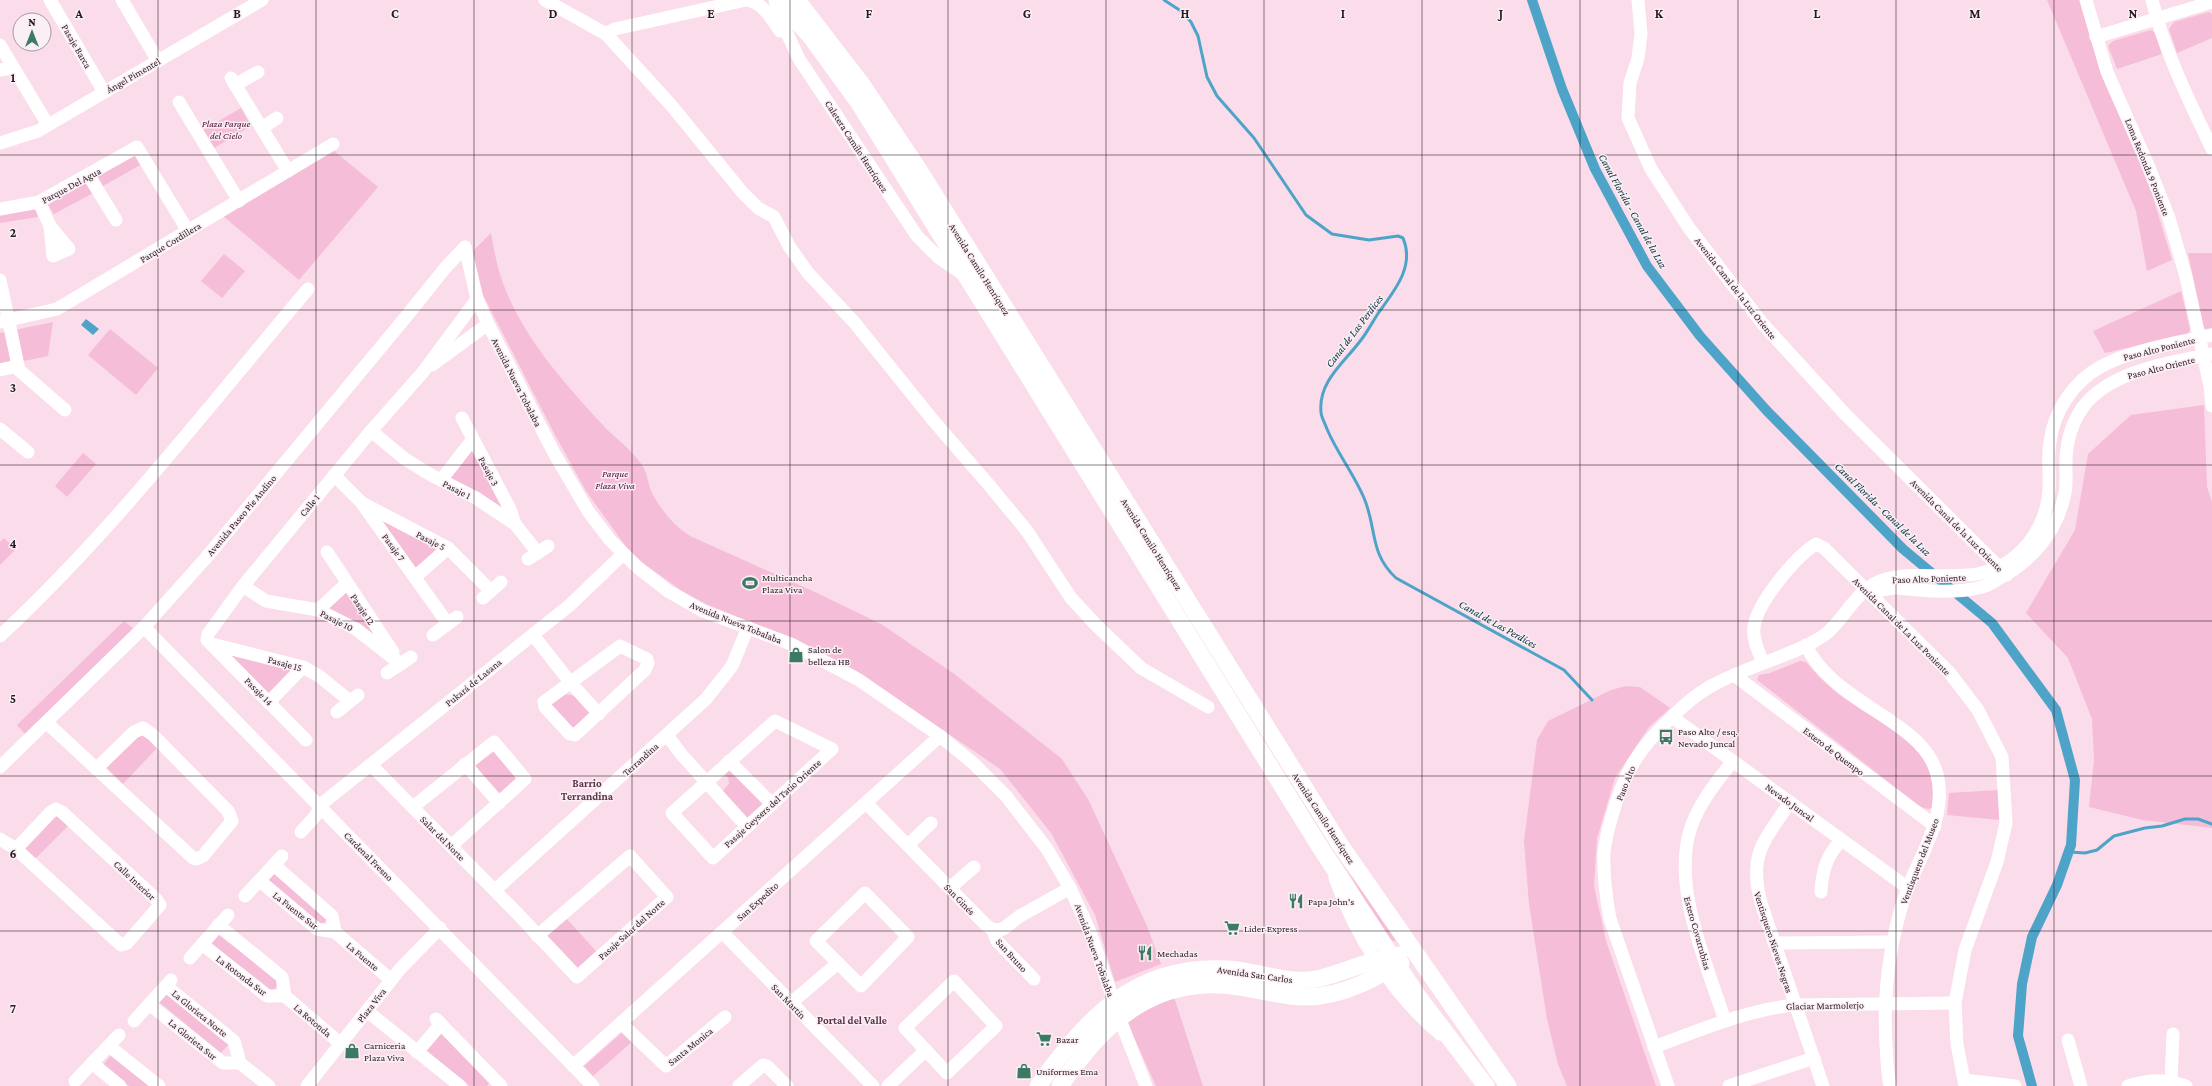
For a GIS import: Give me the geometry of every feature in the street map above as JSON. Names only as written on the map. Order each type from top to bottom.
[{"type":"main road","name":"Avenida Camilo Henríquez","points":[[777,0],[811,37],[859,103],[963,274],[1330,862],[1385,964],[1486,1086]]},
{"type":"main road","name":"Avenida Camilo Henríquez","points":[[797,0],[863,86],[919,170],[1338,843],[1508,1086]]},
{"type":"main road","points":[[1406,939],[1385,964],[1412,970],[1448,1021],[1490,1059]]},
{"type":"main road","name":"Avenida San Carlos","points":[[1060,1086],[1116,1009],[1153,980],[1198,969],[1229,969],[1290,980],[1313,980],[1385,964]]},
{"type":"main road","name":"Avenida San Carlos","points":[[1038,1086],[1078,1034],[1096,1015],[1193,987],[1232,986],[1298,997],[1337,993],[1366,981],[1385,964]]},
{"type":"main road","points":[[1335,975],[1339,985],[1337,993]]},
{"type":"street","name":"Pasaje Barca","points":[[50,0],[104,92]]},
{"type":"street","points":[[122,0],[158,61]]},
{"type":"street","name":"Ángel Pimentel","points":[[0,142],[27,136],[48,125],[262,0]]},
{"type":"street","points":[[545,0],[606,34],[671,105],[742,192],[758,208],[774,217],[789,246],[808,274],[854,322],[932,419],[1022,525],[1071,598],[1120,649],[1141,668],[1208,707]]},
{"type":"street","points":[[606,34],[615,29],[729,3],[746,0],[754,1],[766,11],[799,59]]},
{"type":"street","name":"Caletera Camilo Henríquez","points":[[777,0],[780,18],[799,59],[917,236],[938,257],[963,274]]},
{"type":"street","name":"Avenida Canal de la Luz Oriente","points":[[1638,0],[1641,34],[1638,58],[1630,83],[1628,118],[1651,169],[1689,228],[1762,323],[1845,414],[2003,571]]},
{"type":"street","name":"Loma Redonda 9 Poniente","points":[[2086,0],[2107,72],[2151,171],[2169,218],[2186,277],[2199,338],[2208,355],[2212,406]]},
{"type":"street","points":[[2152,0],[2179,80],[2212,149]]},
{"type":"street","points":[[2096,37],[2212,2]]},
{"type":"street","points":[[0,45],[48,125]]},
{"type":"street","points":[[0,70],[13,68]]},
{"type":"street","points":[[258,72],[233,81],[288,171]]},
{"type":"street","points":[[179,102],[239,201]]},
{"type":"street","points":[[262,128],[277,118]]},
{"type":"street","name":"Parque Cordillera","points":[[4,321],[57,309],[333,144]]},
{"type":"street","name":"Parque Del Agua","points":[[0,209],[39,202],[89,176],[137,147],[188,232]]},
{"type":"street","points":[[89,176],[116,220]]},
{"type":"street","points":[[39,202],[50,226]]},
{"type":"street","name":"Avenida Nueva Tobalaba","points":[[465,247],[477,299],[488,324],[574,488],[599,526],[623,554],[652,580],[685,601],[703,610],[791,644],[834,666],[883,695],[940,736],[974,764],[1006,796],[1043,843],[1070,888],[1091,934],[1116,1009],[1146,1086]]},
{"type":"street","name":"Avenida Paseo Pie Andino","points":[[0,767],[144,627],[205,559],[446,267],[465,247]]},
{"type":"street","points":[[0,280],[4,321],[21,373],[64,410]]},
{"type":"street","points":[[0,636],[52,586],[109,526],[308,289]]},
{"type":"street","name":"Calle 1","points":[[211,643],[207,640],[209,630],[243,586],[370,430],[423,372],[477,299]]},
{"type":"street","name":"Calle 1","points":[[423,372],[488,324]]},
{"type":"street","name":"Paso Alto Poniente","points":[[1865,591],[1875,584],[1890,579],[1969,576],[2003,571],[2024,549],[2041,523],[2049,490],[2049,450],[2051,433],[2064,402],[2077,385],[2094,370],[2113,360],[2212,336]]},
{"type":"street","name":"Paso Alto Oriente","points":[[1887,612],[1887,604],[1890,596],[1897,591],[1953,590],[1983,587],[2003,571],[2033,554],[2056,522],[2067,484],[2066,457],[2071,431],[2087,403],[2103,388],[2121,377],[2208,355]]},
{"type":"street","points":[[0,370],[18,366]]},
{"type":"street","name":"Pasaje 3","points":[[462,418],[510,510],[515,524]]},
{"type":"street","points":[[0,429],[28,452]]},
{"type":"street","name":"Pasaje 1","points":[[370,430],[405,459],[476,498],[515,524],[538,553]]},
{"type":"street","points":[[441,480],[473,439]]},
{"type":"street","name":"Pasaje 7","points":[[334,475],[361,502],[415,577],[453,620],[433,635]]},
{"type":"street","name":"Pasaje 5","points":[[361,502],[448,548],[487,594],[501,582]]},
{"type":"street","name":"Avenida Canal de La Luz Poniente","points":[[1763,663],[1755,643],[1753,629],[1756,614],[1768,594],[1807,550],[1816,544],[1824,548],[1865,591],[1949,672],[1978,710],[2002,757],[2006,823],[1997,862],[1965,950],[1954,1003],[1957,1044],[1964,1083]]},
{"type":"street","points":[[415,577],[448,548]]},
{"type":"street","name":"Pasaje 12","points":[[327,552],[346,584],[406,660]]},
{"type":"street","name":"Pukará de Lasana","points":[[319,806],[570,605],[623,554]]},
{"type":"street","points":[[318,610],[346,584]]},
{"type":"street","name":"Pasaje 10","points":[[243,586],[266,601],[318,610],[356,629],[406,660]]},
{"type":"street","name":"Paso Alto Oriente","points":[[1865,591],[1874,592],[1893,588],[1907,590]]},
{"type":"street","name":"Paso Alto","points":[[1668,1086],[1610,919],[1604,854],[1613,813],[1628,770],[1651,737],[1690,700],[1710,686],[1806,645],[1828,632],[1865,591]]},
{"type":"street","name":"Cardenal Fresno","points":[[144,627],[266,754],[440,928],[593,1086]]},
{"type":"street","name":"Terrandina","points":[[495,890],[667,735],[715,689],[732,666],[748,627]]},
{"type":"street","points":[[533,634],[570,682],[599,714]]},
{"type":"street","name":"Pasaje 15","points":[[211,643],[303,667],[354,698],[337,712]]},
{"type":"street","name":"Pasaje 14","points":[[211,643],[270,701],[306,740]]},
{"type":"street","name":"Ventisquero del Museo","points":[[1806,645],[1812,660],[1828,678],[1912,737],[1921,746],[1936,770],[1938,779],[1939,803],[1935,826],[1908,888],[1892,942],[1885,1005],[1890,1086]]},
{"type":"street","points":[[616,647],[624,647],[647,659],[648,663],[645,670],[599,714],[575,735],[570,734],[543,705],[544,702],[616,647]]},
{"type":"street","points":[[387,673],[406,660]]},
{"type":"street","points":[[270,701],[303,667]]},
{"type":"street","name":"Estero de Quempo","points":[[1734,675],[1935,826]]},
{"type":"street","name":"Nevado Juncal","points":[[1672,717],[1908,888]]},
{"type":"street","name":"Pasaje Geysers del Tatio Oriente","points":[[706,782],[672,813],[713,858],[832,749],[775,722],[729,761]]},
{"type":"street","points":[[46,723],[189,855],[196,859],[203,856],[232,821],[228,811],[153,735],[143,728],[134,732],[96,769]]},
{"type":"street","points":[[667,735],[706,782],[747,827]]},
{"type":"street","name":"San Expedito","points":[[573,1066],[940,736]]},
{"type":"street","points":[[412,807],[494,742],[525,779],[451,846]]},
{"type":"street","name":"Estero Covarrubias","points":[[1725,1021],[1688,905],[1684,878],[1686,854],[1691,827],[1714,784],[1733,760]]},
{"type":"street","points":[[706,782],[729,761],[772,804]]},
{"type":"street","points":[[465,764],[499,803]]},
{"type":"street","name":"Salar del Norte","points":[[371,765],[515,910]]},
{"type":"street","name":"Ventisquero Nieves Negras","points":[[1790,802],[1760,848],[1756,864],[1755,882],[1774,943],[1823,1086]]},
{"type":"street","name":"San Ginés","points":[[866,803],[986,925],[993,930]]},
{"type":"street","points":[[301,832],[317,814],[319,806]]},
{"type":"street","name":"Calle Interior","points":[[0,838],[16,850],[121,945],[127,943],[160,905],[145,889],[62,812],[56,809],[16,850]]},
{"type":"street","points":[[908,845],[931,823]]},
{"type":"street","points":[[1821,892],[1822,881],[1828,858],[1842,840]]},
{"type":"street","name":"Pasaje Salar del Norte","points":[[515,910],[537,936],[577,977],[667,897],[630,856],[537,936]]},
{"type":"street","points":[[245,896],[278,860],[332,916],[335,932]]},
{"type":"street","points":[[950,888],[974,867]]},
{"type":"street","name":"La Fuente Sur","points":[[260,881],[317,929],[335,932]]},
{"type":"street","points":[[993,930],[1003,929],[1020,916],[1070,888]]},
{"type":"street","points":[[865,893],[908,937],[861,986],[838,963],[816,941],[865,893]]},
{"type":"street","points":[[190,958],[228,915]]},
{"type":"street","points":[[218,925],[282,977],[285,996]]},
{"type":"street","name":"Plaza Viva","points":[[312,1084],[391,980],[440,928]]},
{"type":"street","name":"San Bruno","points":[[993,930],[997,941],[1034,980]]},
{"type":"street","name":"La Fuente","points":[[335,932],[391,980]]},
{"type":"street","name":"San Martín","points":[[722,932],[873,1086]]},
{"type":"street","points":[[1774,943],[1892,942]]},
{"type":"street","name":"La Rotonda Sur","points":[[202,944],[267,996],[285,996]]},
{"type":"street","points":[[792,1003],[838,963]]},
{"type":"street","points":[[954,981],[996,1026],[947,1073],[926,1050],[904,1028],[954,981]]},
{"type":"street","name":"La Glorieta Norte","points":[[149,1004],[168,983],[234,1040],[240,1064]]},
{"type":"street","name":"La Rotonda","points":[[285,996],[341,1044]]},
{"type":"street","name":"Glaciar Marmolerjo","points":[[1654,1047],[1753,1011],[1795,1005],[1954,1003]]},
{"type":"street","points":[[134,1021],[149,1004]]},
{"type":"street","name":"La Glorieta Sur","points":[[149,1004],[223,1064],[240,1064]]},
{"type":"street","points":[[367,1011],[460,1086]]},
{"type":"street","name":"Santa Monica","points":[[621,1023],[666,1066],[725,1017]]},
{"type":"street","points":[[417,1052],[439,1022],[499,1086]]},
{"type":"street","points":[[2171,1082],[2173,1034]]},
{"type":"street","points":[[75,1081],[119,1035]]},
{"type":"street","points":[[2068,1040],[2081,1086]]},
{"type":"street","points":[[109,1046],[159,1086]]},
{"type":"street","points":[[888,1086],[926,1050]]},
{"type":"street","points":[[1729,1086],[1814,1058]]},
{"type":"street","points":[[92,1064],[120,1086]]},
{"type":"street","points":[[240,1064],[269,1086]]},
{"type":"street","points":[[739,1086],[763,1065],[767,1066],[787,1086]]},
{"type":"street","points":[[2128,1086],[2152,1080],[2171,1082],[2186,1086]]},
{"type":"street","points":[[1964,1083],[1980,1081],[2015,1086]]},
{"type":"green space","points":[[2047,0],[2081,0],[2103,74],[2152,194],[2172,260],[2147,271],[2136,211]]},
{"type":"green space","points":[[2209,12],[2212,14],[2212,38],[2177,53],[2169,29],[2174,22]]},
{"type":"green space","points":[[2151,30],[2155,33],[2162,54],[2117,69],[2108,46],[2113,41]]},
{"type":"green space","name":"Plaza Parque del Cielo","points":[[241,108],[251,126],[211,150],[200,132]]},
{"type":"green space","points":[[333,150],[378,187],[299,280],[223,216]]},
{"type":"green space","points":[[138,152],[144,163],[103,186],[97,175]]},
{"type":"green space","points":[[88,180],[95,192],[54,214],[47,203]]},
{"type":"green space","points":[[35,207],[38,217],[0,223],[0,215]]},
{"type":"green space","name":"Parque Plaza Viva","points":[[491,233],[497,265],[503,283],[511,303],[532,339],[558,374],[586,406],[638,459],[645,471],[651,491],[655,498],[663,511],[678,527],[690,536],[815,592],[881,624],[953,673],[1062,759],[1088,799],[1147,926],[1161,964],[1115,982],[1095,915],[1051,833],[1000,769],[855,670],[819,651],[706,604],[682,591],[643,563],[627,548],[586,491],[555,435],[483,295],[471,253]]},
{"type":"green space","points":[[2188,253],[2212,253],[2212,328],[2204,329]]},
{"type":"green space","points":[[224,254],[245,271],[222,298],[201,281]]},
{"type":"green space","points":[[2181,291],[2190,329],[2188,334],[2105,353],[2093,331]]},
{"type":"green space","points":[[53,322],[48,356],[0,366],[0,333]]},
{"type":"green space","points":[[110,329],[158,368],[136,395],[88,355]]},
{"type":"green space","points":[[2204,405],[2207,487],[2212,502],[2212,828],[2142,820],[2089,807],[2094,760],[2092,719],[2068,658],[2026,613],[2075,530],[2088,454],[2131,415]]},
{"type":"green space","points":[[473,439],[515,522],[443,478]]},
{"type":"green space","points":[[83,453],[96,464],[67,497],[55,486]]},
{"type":"green space","points":[[371,512],[440,550],[418,571]]},
{"type":"green space","points":[[4,538],[16,549],[0,565],[0,542]]},
{"type":"green space","points":[[346,589],[390,652],[326,609]]},
{"type":"green space","points":[[124,621],[134,629],[25,734],[17,725]]},
{"type":"green space","points":[[227,652],[292,669],[268,694]]},
{"type":"green space","points":[[1800,661],[1806,662],[1820,678],[1836,692],[1890,728],[1915,749],[1925,761],[1931,774],[1933,782],[1932,808],[1928,809],[1921,807],[1757,680],[1759,675],[1770,673]]},
{"type":"green space","points":[[1626,686],[1640,687],[1670,708],[1649,727],[1615,778],[1597,838],[1594,886],[1606,941],[1656,1086],[1567,1086],[1558,1064],[1547,1019],[1529,904],[1524,841],[1537,740],[1548,721],[1611,690]]},
{"type":"green space","points":[[564,694],[577,696],[593,713],[571,733],[546,704]]},
{"type":"green space","points":[[145,735],[158,747],[123,784],[106,767],[138,736]]},
{"type":"green space","points":[[496,750],[520,778],[501,795],[475,766]]},
{"type":"green space","points":[[730,769],[765,803],[745,821],[720,794],[729,784],[728,777],[723,774]]},
{"type":"green space","points":[[1999,790],[2000,820],[1947,815],[1949,793]]},
{"type":"green space","points":[[56,815],[68,826],[35,859],[23,848]]},
{"type":"green space","points":[[1344,864],[1396,941],[1387,940]]},
{"type":"green space","points":[[273,868],[329,917],[320,927],[264,878]]},
{"type":"green space","points":[[564,916],[596,951],[578,968],[545,933]]},
{"type":"green space","points":[[216,933],[280,981],[273,991],[209,942]]},
{"type":"green space","points":[[167,992],[229,1044],[221,1053],[159,1002]]},
{"type":"green space","points":[[1174,997],[1203,1086],[1156,1086],[1125,1018]]},
{"type":"green space","points":[[625,1030],[634,1040],[593,1076],[584,1066]]},
{"type":"green space","points":[[442,1031],[491,1081],[487,1086],[470,1086],[425,1050]]},
{"type":"green space","points":[[112,1054],[152,1086],[129,1086],[103,1065]]},
{"type":"water","points":[[86,319],[99,329],[93,335],[81,325]]},
{"type":"waterway","name":"Canal de Las Perdices","points":[[1164,0],[1181,11],[1191,22],[1198,36],[1207,77],[1217,96],[1254,138],[1306,215],[1332,234],[1369,240],[1398,236],[1403,238],[1407,258],[1402,277],[1364,337],[1328,381],[1321,401],[1322,418],[1364,498],[1371,520],[1377,550],[1387,569],[1396,578],[1564,670],[1592,700]]},
{"type":"waterway","name":"Canal Florida - Canal de la Luz","points":[[1532,0],[1562,89],[1595,169],[1647,266],[1700,336],[1767,411],[1903,549],[1992,623],[2056,710],[2075,780],[2071,845],[2057,885],[2032,937],[2022,984],[2018,1036],[2032,1086]]},
{"type":"waterway","points":[[2069,852],[2085,853],[2097,850],[2114,836],[2145,828],[2162,826],[2185,819],[2198,819],[2212,824]]},
{"type":"place","name":"Multicancha Plaza Viva","points":[[750,583]]},
{"type":"place","name":"Salon de belleza HB","points":[[796,655]]},
{"type":"place","name":"Paso Alto / esq. Nevado Juncal","points":[[1666,737]]},
{"type":"place","name":"Papa John's","points":[[1296,901]]},
{"type":"place","name":"Lider Express","points":[[1232,928]]},
{"type":"place","name":"Mechadas","points":[[1145,953]]},
{"type":"place","name":"Bazar","points":[[1044,1039]]},
{"type":"place","name":"Carniceria Plaza Viva","points":[[352,1051]]},
{"type":"place","name":"Uniformes Ema","points":[[1024,1071]]},
{"type":"district","name":"Barrio Terrandina","points":[[587,789]]},
{"type":"district","name":"Portal del Valle","points":[[852,1020]]}]
